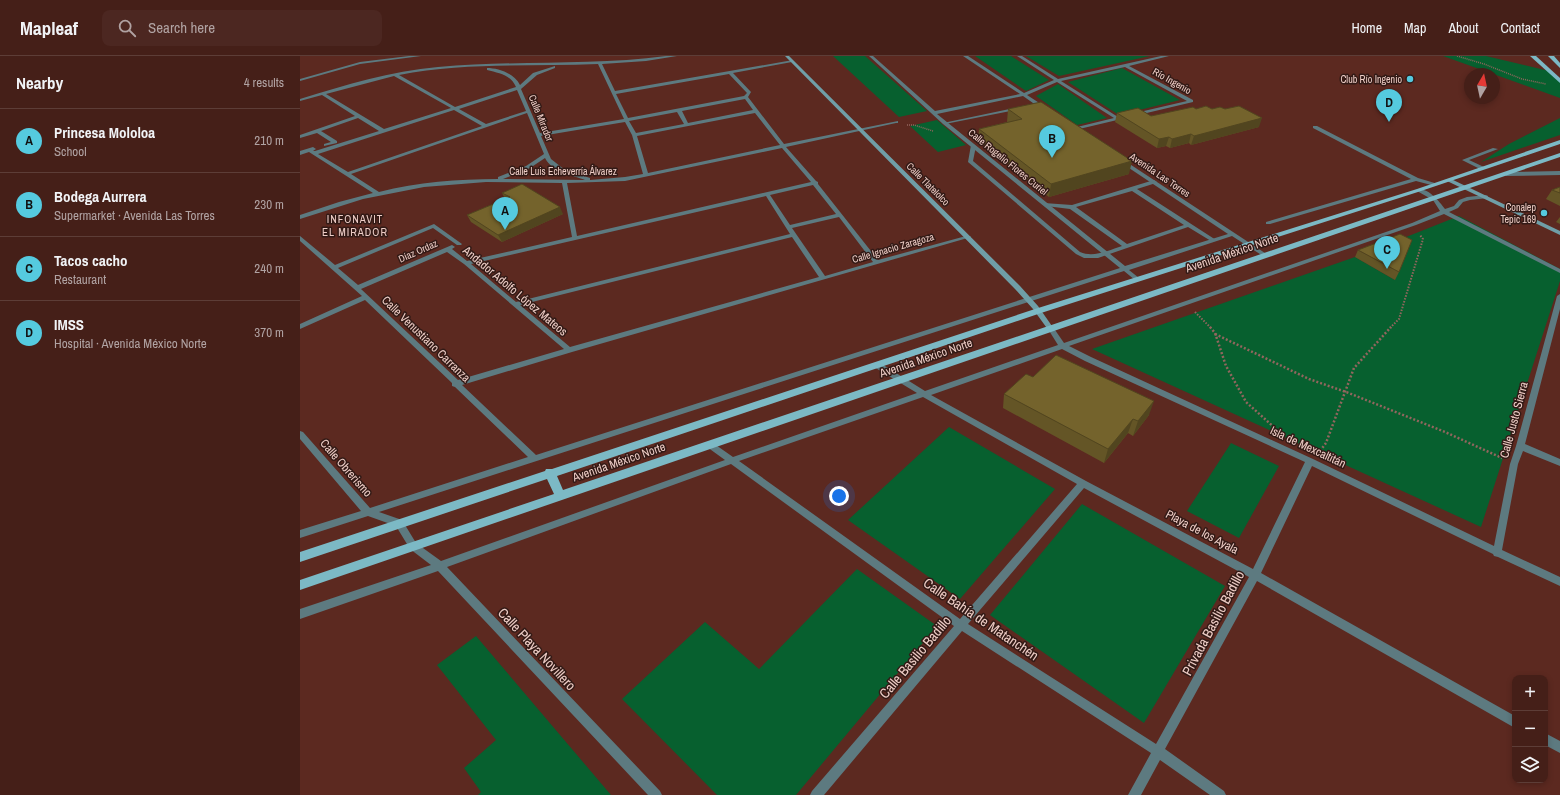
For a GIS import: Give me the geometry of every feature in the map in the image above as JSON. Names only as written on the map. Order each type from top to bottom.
[{"type":"main road","points":[[1533,56],[1560,81]]},
{"type":"main road","points":[[1551,56],[1560,66]]},
{"type":"main road","name":"Avenida México Norte","points":[[300,556],[1038,311],[1419,190],[1560,142]]},
{"type":"main road","name":"Avenida México Norte","points":[[300,585],[1265,255],[1435,199],[1560,155]]},
{"type":"main road","points":[[550,472],[560,496]]},
{"type":"street","points":[[360,63],[374,56]]},
{"type":"street","points":[[300,80],[360,63],[419,56]]},
{"type":"street","points":[[634,56],[637,62]]},
{"type":"street","points":[[300,100],[394,74],[437,68],[637,62],[675,56]]},
{"type":"street","name":"Calle Rogelio Flores Curiel","points":[[871,56],[945,123],[1136,279]]},
{"type":"street","points":[[965,56],[1050,112]]},
{"type":"street","points":[[1019,56],[1118,119]]},
{"type":"street","points":[[934,113],[1023,95],[1058,80],[1165,56]]},
{"type":"street","points":[[613,93],[730,72],[790,58]]},
{"type":"street","name":"Calle Tlatelolco","points":[[790,58],[968,237],[1038,311],[1050,329]]},
{"type":"street","name":"Calle Mirador","points":[[519,88],[535,74],[545,70],[579,63]]},
{"type":"street","points":[[599,63],[634,135],[646,175]]},
{"type":"street","name":"Río Ingenio","points":[[1075,129],[1191,101],[1125,65]]},
{"type":"street","name":"Calle Mirador","points":[[472,66],[506,73],[516,82],[546,154],[555,166],[563,171],[586,178],[605,181]]},
{"type":"street","points":[[730,72],[748,93],[746,97],[756,111],[816,183],[877,263]]},
{"type":"street","points":[[394,74],[486,126]]},
{"type":"street","points":[[315,153],[519,88]]},
{"type":"street","points":[[322,93],[383,131]]},
{"type":"street","points":[[539,135],[746,97]]},
{"type":"street","points":[[1030,105],[1038,104]]},
{"type":"street","points":[[945,123],[1022,107]]},
{"type":"street","points":[[679,110],[687,125]]},
{"type":"street","points":[[347,174],[529,111]]},
{"type":"street","points":[[634,135],[756,111]]},
{"type":"street","points":[[300,137],[360,116]]},
{"type":"street","name":"Calle Luis Echeverría Álvarez","points":[[300,217],[346,201],[376,193],[441,183],[489,181],[605,181],[646,175],[896,122]]},
{"type":"street","points":[[1069,125],[1081,133]]},
{"type":"street","points":[[1315,128],[1416,179],[1435,184]]},
{"type":"street","points":[[300,153],[335,142],[318,131]]},
{"type":"street","points":[[973,146],[970,161],[1078,253],[1084,256],[1093,257],[1105,254],[1189,225]]},
{"type":"street","points":[[1482,168],[1465,160],[1495,149]]},
{"type":"street","points":[[310,150],[376,193]]},
{"type":"street","name":"Calle Mirador","points":[[489,181],[502,178],[528,166],[546,154]]},
{"type":"street","name":"Avenida Las Torres","points":[[1114,156],[1265,255]]},
{"type":"street","points":[[1506,174],[1560,173]]},
{"type":"street","points":[[1268,223],[1416,179]]},
{"type":"street","points":[[1449,180],[1560,233]]},
{"type":"street","points":[[564,181],[575,239]]},
{"type":"street","points":[[1046,204],[1072,206],[1154,182]]},
{"type":"street","points":[[466,263],[816,183]]},
{"type":"street","points":[[1133,189],[1213,240]]},
{"type":"street","points":[[1419,190],[1435,199],[1443,211],[1560,271]]},
{"type":"street","points":[[767,194],[823,278]]},
{"type":"street","points":[[300,614],[440,566],[731,461],[1414,224],[1456,207],[1461,201],[1469,198],[1486,197]]},
{"type":"street","points":[[1072,206],[1126,246]]},
{"type":"street","points":[[788,227],[840,215]]},
{"type":"street","name":"Díaz Ordaz","points":[[334,268],[434,226],[459,244],[357,288]]},
{"type":"street","name":"Avenida México Norte","points":[[300,534],[1233,234]]},
{"type":"street","points":[[515,304],[793,235]]},
{"type":"street","name":"Calle Ignacio Zaragoza","points":[[456,384],[569,350],[968,237]]},
{"type":"street","name":"Calle Venustiano Carranza","points":[[300,238],[357,288],[534,458]]},
{"type":"street","name":"Andador Adolfo López Mateos","points":[[447,249],[466,263],[569,350]]},
{"type":"street","name":"Calle Justo Sierra","points":[[1497,553],[1514,464],[1560,296]]},
{"type":"street","points":[[300,327],[366,297]]},
{"type":"street","name":"Isla de Mexcaltitán","points":[[1050,329],[1063,346],[1310,461],[1497,553],[1560,582]]},
{"type":"street","name":"Playa de los Ayala","points":[[877,364],[924,394],[1083,483],[1255,575],[1512,720]]},
{"type":"street","name":"Calle Obrerismo","points":[[300,434],[368,512],[399,523]]},
{"type":"street","name":"Calle Bahía de Matanchén","points":[[710,445],[961,625],[1159,752],[1220,795]]},
{"type":"street","points":[[1520,446],[1560,463]]},
{"type":"street","name":"Privada Basilio Badillo","points":[[1134,795],[1255,575],[1310,461]]},
{"type":"street","name":"Calle Basilio Badillo","points":[[816,795],[1083,483]]},
{"type":"street","name":"Calle Playa Novillero","points":[[399,523],[413,546],[440,566],[656,795]]},
{"type":"street","points":[[1548,741],[1560,748]]},
{"type":"path","points":[[1457,56],[1486,65],[1511,76],[1546,84]]},
{"type":"path","points":[[1310,461],[1326,444],[1354,368],[1376,340],[1399,319],[1423,239],[1414,224]]},
{"type":"path","points":[[1187,303],[1215,333],[1308,379],[1346,392],[1445,432],[1514,464]]},
{"type":"path","points":[[1215,333],[1226,366],[1246,402],[1281,434]]},
{"type":"green space","points":[[833,56],[865,56],[927,111],[899,117]]},
{"type":"green space","points":[[975,56],[1011,56],[1049,80],[1026,91]]},
{"type":"green space","points":[[1026,56],[1150,56],[1059,76]]},
{"type":"green space","points":[[1443,56],[1486,56],[1549,71],[1560,82],[1560,98],[1500,76],[1500,68],[1476,68]]},
{"type":"green space","points":[[1122,68],[1180,100],[1119,115],[1068,82]]},
{"type":"green space","points":[[1058,84],[1107,118],[1077,125],[1036,96]]},
{"type":"green space","points":[[1560,118],[1560,135],[1481,162],[1509,144]]},
{"type":"green space","points":[[937,120],[966,145],[938,152],[910,126]]},
{"type":"green space","points":[[1459,216],[1560,269],[1560,281],[1481,527],[1092,349],[1355,257],[1395,280],[1396,241]]},
{"type":"green space","points":[[949,427],[1055,489],[960,599],[848,520]]},
{"type":"green space","points":[[1231,443],[1279,466],[1239,538],[1187,511]]},
{"type":"green space","points":[[1082,504],[1225,586],[1144,723],[990,615]]},
{"type":"green space","points":[[857,569],[937,626],[796,795],[717,795],[622,699],[705,622],[759,669]]},
{"type":"green space","points":[[476,636],[611,795],[478,795],[481,792],[464,768],[496,740],[437,665]]},
{"type":"building","points":[[1041,102],[1132,161],[1051,184],[979,129],[1022,119],[1008,109]]},
{"type":"building","points":[[1206,106],[1212,109],[1220,107],[1225,109],[1239,106],[1262,118],[1194,136],[1191,134],[1172,139],[1169,137],[1159,139],[1117,113],[1138,108],[1151,116],[1193,107],[1196,109]]},
{"type":"building","points":[[522,184],[560,207],[498,235],[467,215],[510,197],[502,193]]},
{"type":"building","points":[[1560,187],[1560,193],[1552,190]]},
{"type":"building","points":[[1400,234],[1412,240],[1399,272],[1358,250]]},
{"type":"building","points":[[1056,355],[1154,401],[1138,421],[1133,419],[1108,449],[1004,394],[1026,374],[1033,377]]},
{"type":"place","name":"Club Río Ingenio","points":[[1410,79]]},
{"type":"place","name":"IMSS","points":[[1389,122]]},
{"type":"place","name":"Bodega Aurrera","points":[[1052,158]]},
{"type":"place","name":"Conalep Tepic 169","points":[[1544,213]]},
{"type":"place","name":"Princesa Mololoa","points":[[505,230]]},
{"type":"place","name":"Tacos cacho","points":[[1387,269]]},
{"type":"district","name":"INFONAVIT EL MIRADOR","points":[[355,225]]}]
